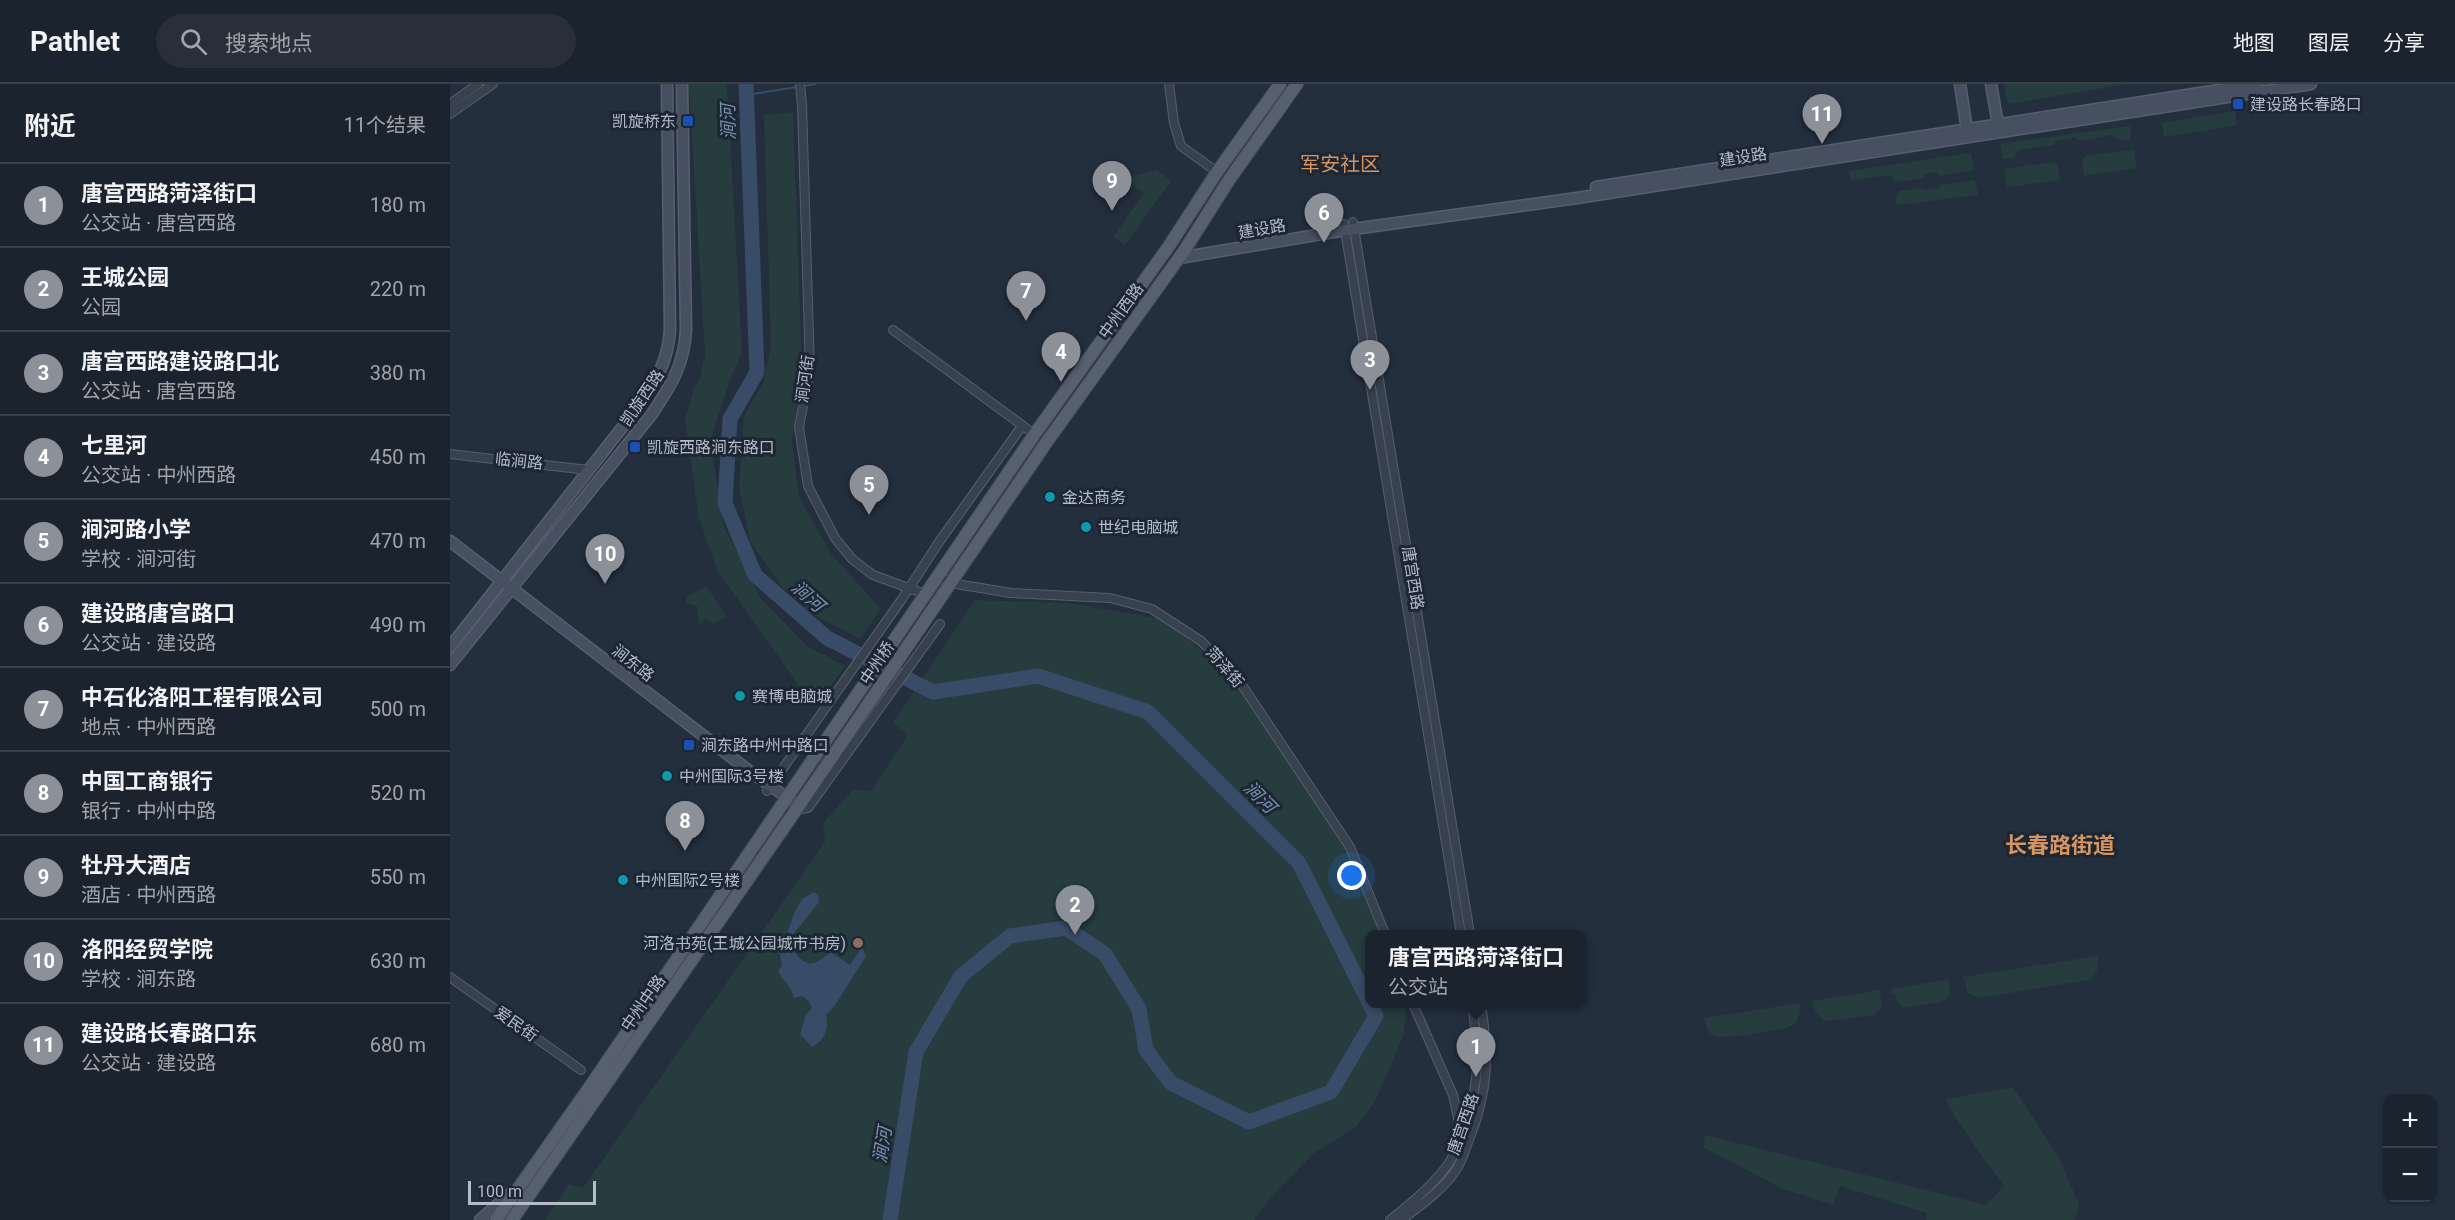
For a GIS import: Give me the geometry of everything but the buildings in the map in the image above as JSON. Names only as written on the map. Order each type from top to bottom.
[{"type":"main road","name":"中州西路","points":[[917,607],[1280,84]]},
{"type":"main road","name":"中州西路","points":[[929,615],[1046,443],[1182,254],[1229,180],[1297,84]]},
{"type":"main road","name":"中州桥","points":[[839,720],[917,607]]},
{"type":"main road","name":"中州桥","points":[[856,732],[929,615]]},
{"type":"main road","name":"中州中路","points":[[496,1220],[591,1085],[839,720]]},
{"type":"main road","name":"中州中路","points":[[512,1220],[798,808],[856,732]]},
{"type":"street","points":[[450,104],[478,84]]},
{"type":"street","points":[[450,114],[493,84]]},
{"type":"street","name":"凯旋西路","points":[[450,647],[639,406],[660,373],[669,349],[667,84]]},
{"type":"street","name":"凯旋西路","points":[[450,665],[652,414],[674,380],[685,352],[682,84]]},
{"type":"street","name":"涧河街","points":[[800,84],[810,370],[799,427],[808,486],[835,538],[852,559],[873,575],[925,594]]},
{"type":"street","points":[[1169,84],[1173,123],[1180,146],[1217,172]]},
{"type":"street","points":[[1960,84],[1967,130],[1983,136],[1998,124],[1991,84]]},
{"type":"street","name":"建设路","points":[[1169,246],[1182,254],[2257,84]]},
{"type":"street","name":"建设路","points":[[1349,226],[1983,136],[2311,84]]},
{"type":"street","name":"唐宫西路","points":[[1349,226],[1460,930]]},
{"type":"street","name":"唐宫西路","points":[[1349,226],[1469,930]]},
{"type":"street","points":[[893,330],[1046,443]]},
{"type":"street","points":[[769,789],[1022,426]]},
{"type":"street","name":"临涧路","points":[[450,454],[588,470]]},
{"type":"street","name":"涧东路","points":[[450,541],[500,583]]},
{"type":"street","name":"涧东路","points":[[450,547],[511,591],[784,801],[798,808]]},
{"type":"street","name":"菏泽街","points":[[938,575],[950,583],[1011,593],[1110,598],[1152,609],[1202,641],[1238,679],[1350,847],[1383,930]]},
{"type":"street","points":[[856,732],[940,624]]},
{"type":"street","name":"爱民街","points":[[450,977],[581,1070]]},
{"type":"street","points":[[1415,1008],[1453,1095],[1462,1134]]},
{"type":"street","name":"唐宫西路","points":[[1390,1220],[1430,1187],[1448,1165],[1462,1134],[1474,1099],[1478,1068],[1477,1035],[1473,1008]]},
{"type":"street","name":"唐宫西路","points":[[1401,1220],[1437,1191],[1456,1170],[1474,1127],[1482,1101],[1487,1068],[1486,1034],[1482,1008]]},
{"type":"street","name":"中州中路","points":[[480,1220],[521,1185]]},
{"type":"street","name":"中州中路","points":[[518,1220],[522,1205]]},
{"type":"green space","points":[[689,84],[727,84],[742,352],[729,382],[710,442],[724,527],[761,599],[807,646],[845,666],[815,708],[717,570],[699,518],[685,420],[694,389],[700,378],[705,355]]},
{"type":"green space","points":[[2004,84],[2127,84],[2008,104]]},
{"type":"green space","points":[[2235,111],[2237,125],[2164,137],[2162,123]]},
{"type":"green space","points":[[793,112],[802,367],[792,441],[799,497],[831,554],[881,609],[860,639],[810,613],[783,588],[750,542],[739,486],[744,416],[763,384],[771,347],[764,115]]},
{"type":"green space","points":[[2130,126],[2131,139],[2121,141],[2112,135],[2078,141],[2075,137],[2056,141],[2053,145],[2019,150],[2013,158],[2003,159],[2000,144]]},
{"type":"green space","points":[[2134,150],[2137,168],[2084,176],[2082,161],[2086,155]]},
{"type":"green space","points":[[1971,153],[1974,170],[1940,176],[1935,172],[1926,174],[1921,179],[1896,182],[1891,175],[1851,180],[1848,171]]},
{"type":"green space","points":[[2053,162],[2058,166],[2060,180],[2007,187],[2004,169]]},
{"type":"green space","points":[[1157,170],[1171,181],[1125,245],[1113,237],[1144,193],[1123,178]]},
{"type":"green space","points":[[1975,180],[1978,195],[1897,205],[1895,196],[1900,191],[1937,189],[1942,185]]},
{"type":"green space","points":[[706,586],[727,617],[714,623],[705,619],[699,625],[697,606],[686,603],[687,597]]},
{"type":"green space","points":[[975,600],[1068,603],[1163,619],[1217,663],[1255,703],[1326,812],[1373,892],[1389,930],[1365,930],[1365,1008],[1406,1008],[1404,1034],[1375,1102],[1357,1126],[1313,1154],[1268,1200],[1254,1220],[545,1220],[569,1184],[583,1188],[825,842],[823,823],[853,790],[871,791],[908,735],[893,723]]},
{"type":"green space","points":[[2098,956],[2097,972],[2089,980],[1978,998],[1968,993],[1963,977]]},
{"type":"green space","points":[[1949,979],[1950,995],[1942,1002],[1902,1008],[1895,994],[1892,994],[1892,989]]},
{"type":"green space","points":[[1880,990],[1882,1008],[1874,1015],[1825,1021],[1816,1013],[1812,1001]]},
{"type":"green space","points":[[1800,1003],[1798,1018],[1790,1026],[1748,1035],[1719,1037],[1713,1035],[1708,1030],[1704,1018]]},
{"type":"green space","points":[[2013,1087],[2058,1156],[2079,1204],[2075,1220],[1926,1220],[1927,1213],[1840,1186],[1833,1205],[1781,1188],[1703,1147],[1705,1135],[1986,1205],[2005,1186],[1987,1164],[1950,1109],[1946,1099]]},
{"type":"water","points":[[814,892],[818,895],[819,902],[791,937],[790,946],[795,953],[804,962],[813,963],[830,952],[850,965],[862,947],[866,956],[835,1005],[826,1015],[827,1025],[823,1037],[812,1047],[800,1034],[806,1015],[812,1008],[809,1001],[802,996],[794,998],[778,970],[782,966],[780,954],[795,911],[802,899]]},
{"type":"waterway","name":"涧河","points":[[746,84],[757,372],[730,419],[725,503],[755,575],[827,638],[933,692],[1038,676],[1148,712],[1299,863],[1365,994]]},
{"type":"waterway","points":[[746,95],[816,84]]},
{"type":"waterway","name":"涧河","points":[[890,1220],[916,1052],[961,976],[1010,936],[1066,928],[1105,954],[1139,1009],[1146,1050],[1171,1083],[1249,1122],[1331,1092],[1376,1016],[1372,1008]]},
{"type":"place","name":"建设路长春路口","points":[[2238,104]]},
{"type":"place","name":"凯旋桥东","points":[[688,121]]},
{"type":"place","name":"建设路长春路口东","points":[[1822,144]]},
{"type":"place","name":"牡丹大酒店","points":[[1112,211]]},
{"type":"place","name":"建设路唐宫路口","points":[[1324,243]]},
{"type":"place","name":"中石化洛阳工程有限公司","points":[[1026,321]]},
{"type":"place","name":"七里河","points":[[1061,382]]},
{"type":"place","name":"唐宫西路建设路口北","points":[[1370,390]]},
{"type":"place","name":"凯旋西路涧东路口","points":[[635,447]]},
{"type":"place","name":"金达商务","points":[[1050,497]]},
{"type":"place","name":"涧河路小学","points":[[869,515]]},
{"type":"place","name":"世纪电脑城","points":[[1086,527]]},
{"type":"place","name":"洛阳经贸学院","points":[[605,584]]},
{"type":"place","name":"赛博电脑城","points":[[740,696]]},
{"type":"place","name":"涧东路中州中路口","points":[[689,745]]},
{"type":"place","name":"中州国际3号楼","points":[[667,776]]},
{"type":"place","name":"中国工商银行","points":[[685,851]]},
{"type":"place","name":"中州国际2号楼","points":[[623,880]]},
{"type":"place","name":"王城公园","points":[[1075,935]]},
{"type":"place","name":"河洛书苑(王城公园城市书房)","points":[[858,943]]},
{"type":"place","name":"唐宫西路菏泽街口","points":[[1476,1077]]},
{"type":"district","name":"军安社区","points":[[1340,164]]},
{"type":"district","name":"长春路街道","points":[[2060,845]]}]
